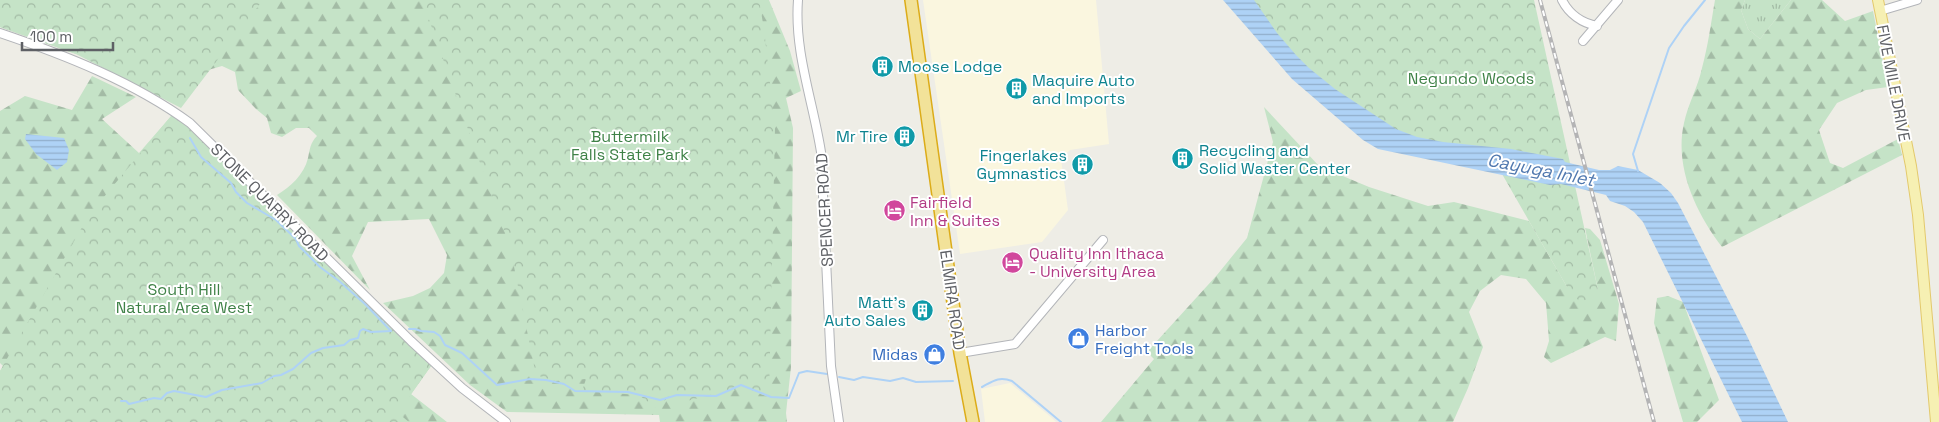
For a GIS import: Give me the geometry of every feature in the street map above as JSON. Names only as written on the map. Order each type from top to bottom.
[{"type":"highway","name":"ELMIRA ROAD","points":[[911,0],[960,353],[972,422]]},
{"type":"main road","name":"FIVE MILE DRIVE","points":[[1878,0],[1911,166],[1925,276],[1936,422]]},
{"type":"street","name":"SPENCER ROAD","points":[[798,0],[797,34],[821,152],[831,366],[839,422]]},
{"type":"street","points":[[1562,0],[1568,10],[1577,18],[1587,24],[1597,26]]},
{"type":"street","points":[[1583,41],[1618,0]]},
{"type":"street","points":[[1880,11],[1917,0]]},
{"type":"street","name":"STONE QUARRY ROAD","points":[[0,33],[76,62],[146,95],[190,123],[411,341],[462,388],[506,422]]},
{"type":"street","points":[[960,353],[1015,344],[1103,240]]},
{"type":"shaded area","points":[[923,0],[1096,0],[1109,144],[1070,150],[1061,159],[1068,210],[1042,242],[960,254]]},
{"type":"shaded area","points":[[1010,383],[1056,422],[985,422],[981,389]]},
{"type":"green space","points":[[0,0],[769,0],[790,51],[801,91],[786,98],[793,128],[791,367],[786,413],[787,422],[660,422],[659,415],[507,412],[470,385],[383,303],[413,296],[430,288],[444,273],[447,255],[429,219],[368,222],[352,256],[370,290],[277,195],[296,180],[306,164],[312,144],[317,136],[309,128],[296,128],[282,137],[271,133],[267,118],[238,90],[235,72],[222,66],[201,72],[76,54],[0,27]]},
{"type":"green space","points":[[0,0],[263,0],[181,108],[76,54],[0,27]]},
{"type":"green space","name":"Buttermilk Falls State Park","points":[[422,0],[759,0],[775,128],[769,397],[741,387],[723,396],[714,394],[687,401],[670,396],[655,408],[639,395],[582,391],[586,379],[555,381],[536,375],[510,247]]},
{"type":"green space","name":"Negundo Woods","points":[[1238,0],[1534,0],[1598,290],[1596,293],[1590,298],[1579,301],[1567,287],[1494,160],[1424,149],[1356,119]]},
{"type":"green space","points":[[1715,0],[1745,0],[1741,10],[1748,29],[1760,39],[1791,0],[1822,0],[1845,21],[1873,11],[1888,87],[1866,90],[1837,103],[1819,130],[1830,163],[1843,168],[1898,139],[1902,155],[1722,247],[1712,234],[1696,204],[1685,173],[1682,156],[1684,123],[1704,60]]},
{"type":"green space","points":[[1745,0],[1791,0],[1760,39],[1748,29],[1741,10]]},
{"type":"green space","name":"South Hill Natural Area West","points":[[92,76],[136,97],[102,119],[139,153],[172,115],[431,366],[411,394],[447,422],[0,422],[0,371],[3,366],[0,363],[0,111],[25,96],[72,110]]},
{"type":"green space","points":[[1264,107],[1319,166],[1369,187],[1428,206],[1454,202],[1529,221],[1567,287],[1598,290],[1585,228],[1590,229],[1600,240],[1619,304],[1616,341],[1605,337],[1551,363],[1544,357],[1549,341],[1546,303],[1526,279],[1501,275],[1480,291],[1469,312],[1483,347],[1453,422],[1101,422],[1154,359],[1147,352],[1217,275],[1247,238],[1273,142]]},
{"type":"green space","name":"South Hill Natural Area West","points":[[172,115],[196,133],[431,366],[398,413],[409,422],[0,422],[0,371],[89,215]]},
{"type":"green space","points":[[1668,296],[1683,302],[1719,400],[1697,422],[1683,422],[1654,323],[1657,298]]},
{"type":"water","name":"Cayuga Inlet","points":[[1223,0],[1254,0],[1277,33],[1309,68],[1335,89],[1396,129],[1417,137],[1443,142],[1511,149],[1563,159],[1565,162],[1599,170],[1610,170],[1618,166],[1638,170],[1660,183],[1678,203],[1747,336],[1788,422],[1742,422],[1643,222],[1634,212],[1625,206],[1610,201],[1606,195],[1561,184],[1550,185],[1378,149],[1363,140],[1292,79]]},
{"type":"water","points":[[26,134],[64,138],[69,150],[67,162],[57,170],[36,154],[25,139]]},
{"type":"waterway","points":[[1638,171],[1633,154],[1669,48],[1705,0]]},
{"type":"waterway","points":[[190,138],[201,157],[231,183],[236,192],[247,203],[276,220],[296,239],[299,246],[320,267],[365,304],[391,331]]},
{"type":"waterway","points":[[121,401],[126,401],[129,404],[154,398],[161,399],[167,393],[174,391],[206,397],[222,390],[262,383],[293,369],[311,353],[323,348],[344,345],[350,340],[358,338],[360,331],[363,329],[371,332],[391,331]]},
{"type":"waterway","points":[[409,329],[434,332],[440,336],[445,345],[462,353],[497,385],[530,379],[546,380],[564,384],[575,391],[628,392],[660,400],[677,395],[716,396],[741,385],[771,397],[789,398],[799,373],[807,371],[827,374]]},
{"type":"waterway","points":[[839,377],[854,380],[863,377],[890,381],[903,378],[916,382],[953,381]]},
{"type":"waterway","points":[[982,387],[1000,379],[1012,381],[1061,422]]},
{"type":"railway","points":[[1540,0],[1654,422]]},
{"type":"place","name":"Moose Lodge","points":[[882,66]]},
{"type":"place","name":"Maquire Auto and Imports","points":[[1016,89]]},
{"type":"place","name":"Mr Tire","points":[[904,136]]},
{"type":"place","name":"Recycling and Solid Waster Center","points":[[1183,159]]},
{"type":"place","name":"Fingerlakes Gymnastics","points":[[1083,164]]},
{"type":"place","name":"Fairfield Inn & Suites","points":[[894,211]]},
{"type":"place","name":"Quality Inn Ithaca - University Area","points":[[1013,262]]},
{"type":"place","name":"Matt's Auto Sales","points":[[922,311]]},
{"type":"place","name":"Harbor Freight Tools","points":[[1079,339]]},
{"type":"place","name":"Midas","points":[[934,354]]}]
